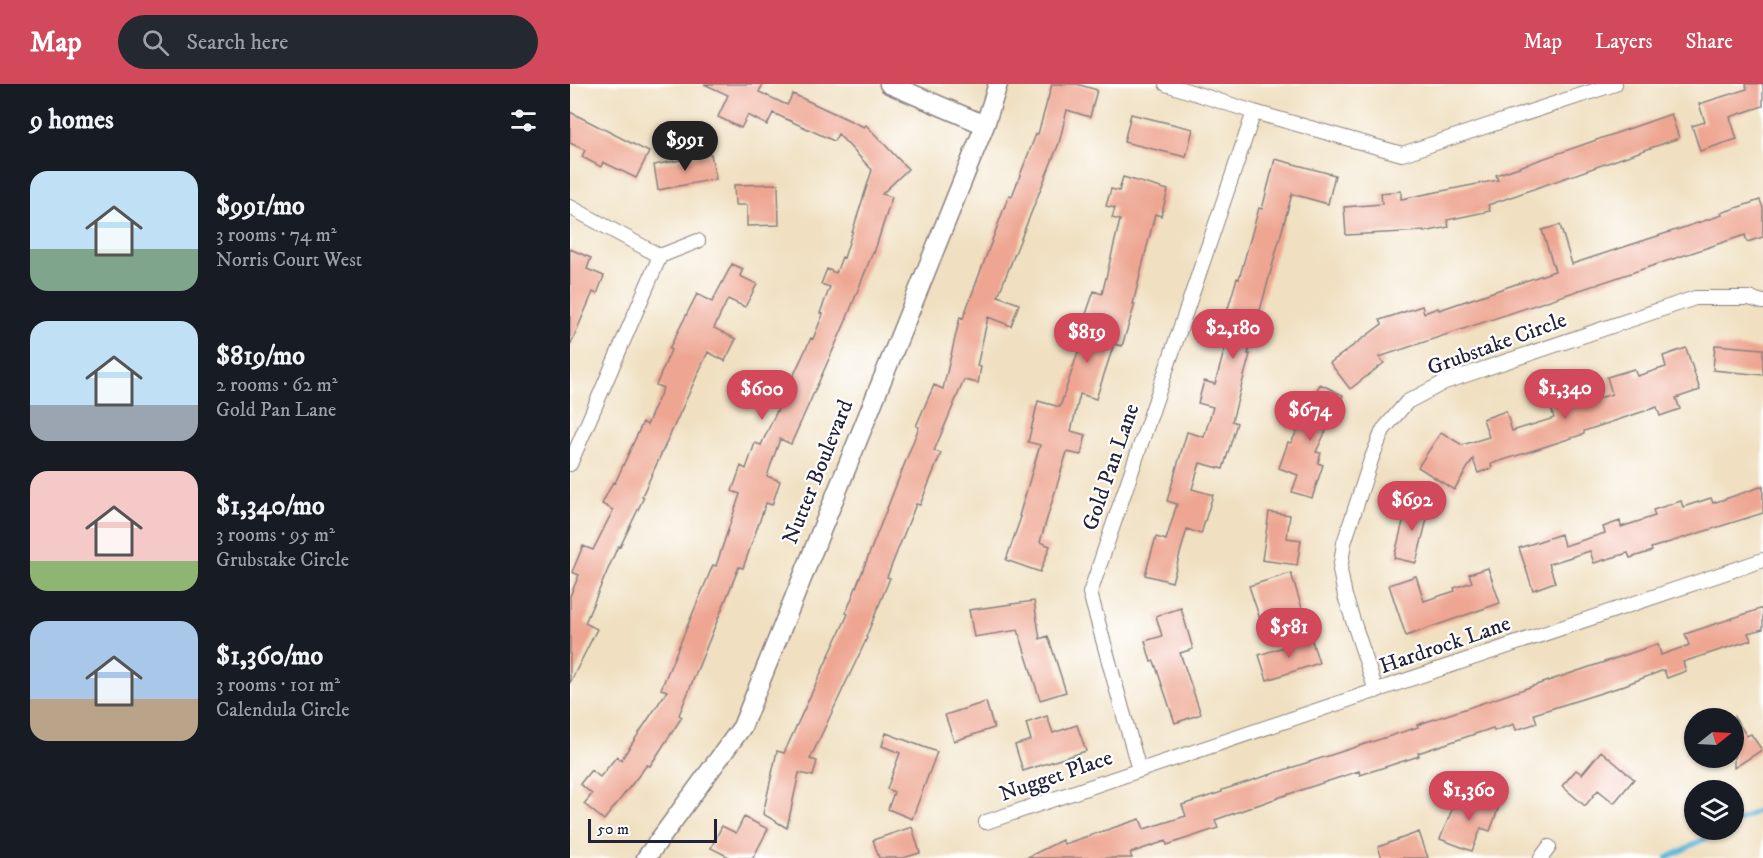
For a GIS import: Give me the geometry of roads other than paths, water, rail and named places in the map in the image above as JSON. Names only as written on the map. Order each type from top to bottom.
[{"type":"street","points":[[889,84],[985,125]]},
{"type":"street","name":"Nutter Boulevard","points":[[646,858],[742,727],[985,125],[999,84]]},
{"type":"street","points":[[1166,84],[1254,112],[1402,154],[1615,84]]},
{"type":"street","name":"Gold Pan Lane","points":[[1139,770],[1090,593],[1254,112]]},
{"type":"street","points":[[570,207],[660,256]]},
{"type":"street","points":[[570,464],[660,256],[698,241]]},
{"type":"street","name":"Grubstake Circle","points":[[1376,691],[1345,596],[1340,570],[1344,543],[1371,460],[1383,430],[1407,402],[1445,382],[1695,298],[1749,298],[1763,302]]},
{"type":"street","name":"Hardrock Lane","points":[[1139,770],[1763,560]]},
{"type":"street","name":"Nugget Place","points":[[986,822],[1139,770]]},
{"type":"waterway","points":[[1744,818],[1763,808]]},
{"type":"waterway","points":[[1667,858],[1702,840]]}]
